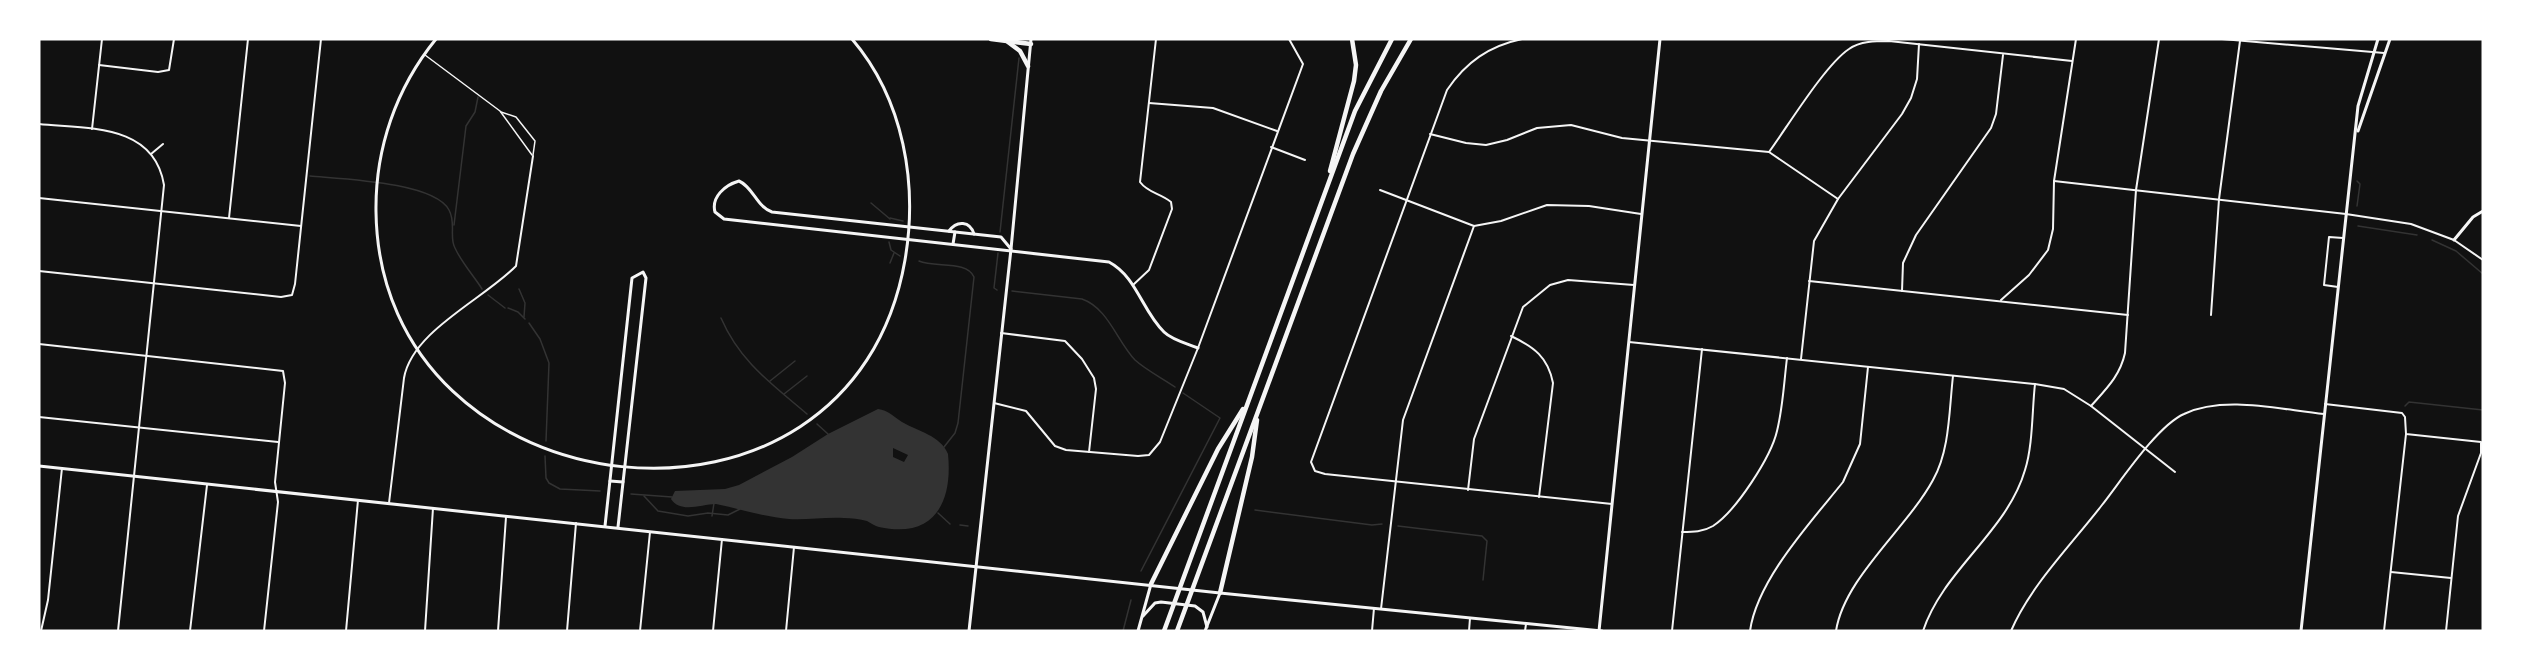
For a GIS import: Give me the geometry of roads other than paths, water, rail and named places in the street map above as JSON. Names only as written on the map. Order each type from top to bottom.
[{"type":"highway","points":[[991,39],[1031,41]]},
{"type":"highway","points":[[1323,197],[1352,93],[1356,65],[1352,39]]},
{"type":"highway","points":[[1164,631],[1355,111],[1392,39]]},
{"type":"highway","points":[[1177,631],[1353,154],[1381,91],[1411,39]]},
{"type":"highway","points":[[1005,41],[1020,51],[1028,66]]},
{"type":"highway","points":[[1151,584],[1218,449],[1248,401]]},
{"type":"highway","points":[[1220,593],[1252,457],[1259,408]]},
{"type":"street","points":[[92,129],[102,39]]},
{"type":"street","points":[[99,65],[158,72],[169,70],[174,39]]},
{"type":"street","points":[[229,218],[248,39]]},
{"type":"street","points":[[39,271],[280,297],[292,295],[321,39]]},
{"type":"street","points":[[436,39],[408,80],[392,115],[378,168],[376,199],[379,252],[386,279],[394,304],[417,349],[455,393],[498,425],[549,450],[580,460],[625,467],[674,469],[728,460],[774,442],[810,420],[852,378],[881,335],[898,290],[908,238],[909,182],[901,135],[880,81],[852,39]]},
{"type":"street","points":[[1133,285],[1149,270],[1172,209],[1171,202],[1165,197],[1145,190],[1140,183],[1156,39]]},
{"type":"street","points":[[994,404],[1026,411],[1055,446],[1089,452],[1149,455],[1160,442],[1198,348],[1303,64],[1289,39]]},
{"type":"street","points":[[1522,39],[1501,44],[1469,62],[1456,75],[1447,90],[1313,450],[1311,462],[1315,471],[1468,490],[1612,504]]},
{"type":"street","points":[[39,466],[1220,593],[1600,631],[1660,39]]},
{"type":"street","points":[[2001,300],[2029,275],[2048,250],[2053,229],[2054,181],[2076,39]]},
{"type":"street","points":[[2091,406],[2122,368],[2128,315],[2136,190],[2159,39]]},
{"type":"street","points":[[2222,39],[2384,53]]},
{"type":"street","points":[[2301,631],[2358,106],[2378,39]]},
{"type":"street","points":[[2356,135],[2390,39]]},
{"type":"street","points":[[969,631],[1011,249],[1031,41]]},
{"type":"street","points":[[1769,152],[1835,61],[1850,48],[1872,41],[2072,61]]},
{"type":"street","points":[[2211,315],[2219,199],[2240,41]]},
{"type":"street","points":[[1801,359],[1814,241],[1838,198],[1902,114],[1911,98],[1917,79],[1919,44]]},
{"type":"street","points":[[1902,291],[1903,263],[1916,235],[1991,128],[1996,114],[2003,55]]},
{"type":"street","points":[[1148,102],[1213,108],[1277,131]]},
{"type":"street","points":[[39,124],[92,129],[130,138],[151,154],[164,180],[156,284],[118,631]]},
{"type":"street","points":[[1429,134],[1466,143],[1486,145],[1508,140],[1537,128],[1571,125],[1622,138],[1769,152],[1838,198]]},
{"type":"street","points":[[151,154],[163,144]]},
{"type":"street","points":[[1271,147],[1305,160]]},
{"type":"street","points":[[389,504],[404,378],[409,360],[424,340],[516,266],[532,156]]},
{"type":"street","points":[[1011,249],[1001,237],[767,211],[745,184],[739,181],[717,196],[713,204],[715,212],[724,219],[1011,249],[1108,262],[1119,267],[1165,334],[1198,348]]},
{"type":"street","points":[[2054,181],[2346,214],[2411,224],[2454,240],[2483,260]]},
{"type":"street","points":[[1380,190],[1474,226],[1501,221],[1547,205],[1589,206],[1641,214]]},
{"type":"street","points":[[39,198],[301,226]]},
{"type":"street","points":[[2454,240],[2474,217],[2483,211]]},
{"type":"street","points":[[949,231],[956,224],[963,223],[972,228],[974,234]]},
{"type":"street","points":[[1381,609],[1403,420],[1474,226]]},
{"type":"street","points":[[953,243],[955,232]]},
{"type":"street","points":[[2338,287],[2324,285],[2330,237],[2343,238]]},
{"type":"street","points":[[605,526],[632,278],[643,272],[646,278],[618,527]]},
{"type":"street","points":[[1468,490],[1474,439],[1523,307],[1550,285],[1578,280],[1635,285]]},
{"type":"street","points":[[1809,281],[2128,315]]},
{"type":"street","points":[[1001,333],[1065,341],[1082,359],[1094,378],[1096,389],[1089,452]]},
{"type":"street","points":[[1511,336],[1529,345],[1543,356],[1551,376],[1539,497]]},
{"type":"street","points":[[1629,342],[1787,357],[2064,389],[2091,406],[2175,472]]},
{"type":"street","points":[[39,344],[283,371],[285,383],[274,482],[278,502],[264,631]]},
{"type":"street","points":[[1672,631],[1702,349]]},
{"type":"street","points":[[1682,532],[1701,531],[1721,519],[1747,488],[1768,455],[1777,430],[1787,357]]},
{"type":"street","points":[[1750,631],[1753,612],[1768,580],[1843,482],[1860,444],[1868,366]]},
{"type":"street","points":[[1836,631],[1851,592],[1921,501],[1937,471],[1947,429],[1953,376]]},
{"type":"street","points":[[1923,631],[1930,610],[2008,506],[2025,470],[2035,384]]},
{"type":"street","points":[[2011,631],[2030,597],[2147,448],[2170,423],[2183,414],[2222,404],[2324,414]]},
{"type":"street","points":[[2325,404],[2402,412],[2405,417],[2406,434],[2384,631]]},
{"type":"street","points":[[39,417],[279,442]]},
{"type":"street","points":[[2406,434],[2475,441],[2481,442],[2482,446],[2460,507],[2446,631]]},
{"type":"street","points":[[41,631],[48,600],[62,468]]},
{"type":"street","points":[[610,481],[623,482]]},
{"type":"street","points":[[190,631],[207,484]]},
{"type":"street","points":[[346,631],[358,500]]},
{"type":"street","points":[[425,631],[433,508]]},
{"type":"street","points":[[498,631],[506,516]]},
{"type":"street","points":[[567,631],[576,523]]},
{"type":"street","points":[[640,631],[650,531]]},
{"type":"street","points":[[713,631],[722,539]]},
{"type":"street","points":[[786,631],[794,546]]},
{"type":"street","points":[[2391,572],[2451,578]]},
{"type":"street","points":[[1138,631],[1151,584]]},
{"type":"street","points":[[1206,629],[1220,593]]},
{"type":"street","points":[[1143,616],[1155,603],[1195,606],[1203,612],[1206,629]]},
{"type":"street","points":[[1372,631],[1374,608]]},
{"type":"street","points":[[1469,631],[1470,618]]},
{"type":"street","points":[[1525,631],[1526,624]]},
{"type":"lane","points":[[424,54],[500,111],[528,147],[532,156]]},
{"type":"lane","points":[[500,111],[516,117],[535,141],[536,148],[532,156]]},
{"type":"waterway","points":[[1000,232],[1019,58]]},
{"type":"waterway","points":[[454,225],[466,126],[475,112],[478,97]]},
{"type":"waterway","points":[[310,176],[407,188],[425,193],[440,201],[451,214],[452,238],[455,247],[482,289]]},
{"type":"waterway","points":[[2357,181],[2360,184],[2357,206]]},
{"type":"waterway","points":[[871,203],[890,219]]},
{"type":"waterway","points":[[890,218],[903,221]]},
{"type":"waterway","points":[[2358,226],[2417,235]]},
{"type":"waterway","points":[[2432,240],[2456,251],[2483,274]]},
{"type":"waterway","points":[[889,242],[891,250],[900,256]]},
{"type":"waterway","points":[[890,263],[894,253]]},
{"type":"waterway","points":[[997,290],[994,288],[998,253]]},
{"type":"waterway","points":[[919,261],[965,268],[974,277],[958,423],[955,433],[944,447]]},
{"type":"waterway","points":[[519,289],[525,303],[524,317]]},
{"type":"waterway","points":[[1012,291],[1082,299],[1091,303],[1105,317],[1135,360],[1175,387]]},
{"type":"waterway","points":[[488,295],[505,308]]},
{"type":"waterway","points":[[508,308],[518,312],[525,319]]},
{"type":"waterway","points":[[721,318],[747,360],[807,414]]},
{"type":"waterway","points":[[529,323],[540,339],[549,363],[546,441]]},
{"type":"waterway","points":[[770,381],[795,361]]},
{"type":"waterway","points":[[784,394],[807,376]]},
{"type":"waterway","points":[[1141,571],[1220,418],[1183,393]]},
{"type":"waterway","points":[[2405,406],[2409,402],[2483,410]]},
{"type":"waterway","points":[[817,424],[828,434]]},
{"type":"waterway","points":[[545,456],[546,478],[549,483],[560,489],[600,491]]},
{"type":"waterway","points":[[631,494],[672,497]]},
{"type":"waterway","points":[[644,496],[658,511],[688,516],[708,513],[728,515],[740,509]]},
{"type":"waterway","points":[[712,516],[714,503]]},
{"type":"waterway","points":[[1255,510],[1372,525],[1382,524]]},
{"type":"waterway","points":[[938,513],[950,524]]},
{"type":"waterway","points":[[960,525],[968,526]]},
{"type":"waterway","points":[[1398,526],[1482,536],[1487,541],[1483,580]]},
{"type":"waterway","points":[[1123,631],[1131,600]]}]
